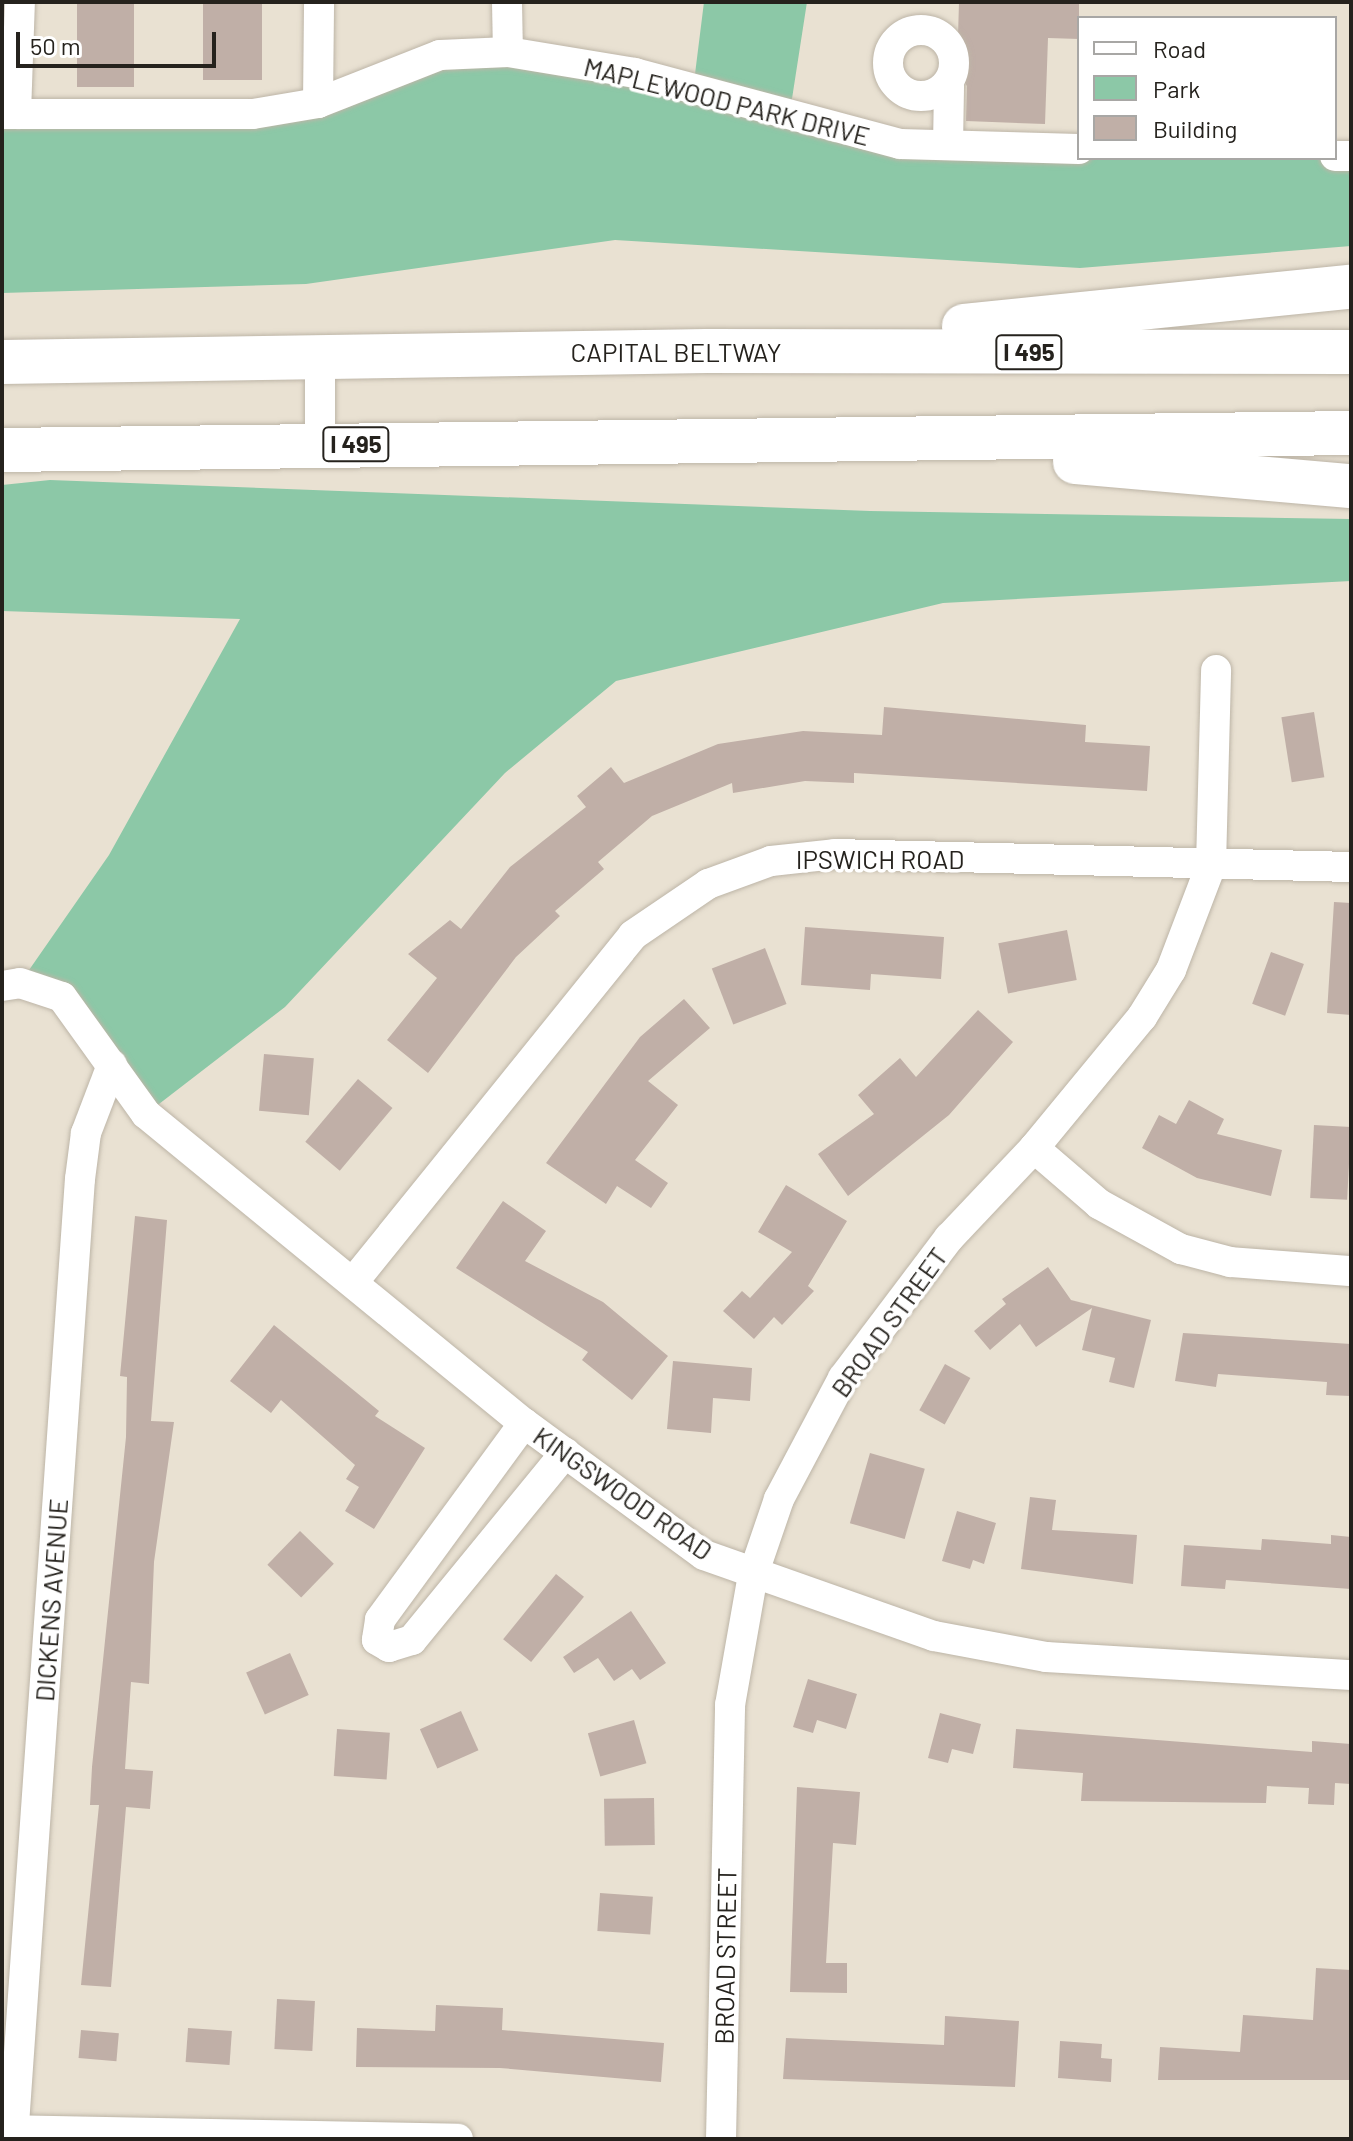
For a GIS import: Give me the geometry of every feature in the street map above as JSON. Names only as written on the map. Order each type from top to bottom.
[{"type":"highway","points":[[707,351],[1351,287]]},
{"type":"highway","name":"CAPITAL BELTWAY","points":[[2,362],[707,351],[1351,352]]},
{"type":"highway","name":"I 495","points":[[2,450],[1351,433]]},
{"type":"highway","points":[[709,441],[1351,486]]},
{"type":"street","points":[[9,114],[20,2]]},
{"type":"street","points":[[318,103],[319,2]]},
{"type":"street","points":[[507,2],[508,52]]},
{"type":"street","name":"MAPLEWOOD PARK DRIVE","points":[[9,114],[253,114],[318,103],[440,55],[508,52],[635,73],[900,144],[1077,149]]},
{"type":"street","points":[[948,145],[949,86]]},
{"type":"street","points":[[320,357],[320,444]]},
{"type":"street","name":"BROAD STREET","points":[[721,2139],[730,1705],[753,1575],[779,1499],[843,1378],[949,1238],[1034,1148],[1171,970],[1211,865],[1216,670]]},
{"type":"street","name":"IPSWICH ROAD","points":[[354,1281],[633,935],[708,884],[771,861],[835,854],[1351,867]]},
{"type":"street","name":"KINGSWOOD ROAD","points":[[2,986],[20,983],[62,997],[146,1114],[524,1423],[704,1555],[753,1575],[934,1636],[1046,1657],[1351,1675]]},
{"type":"street","name":"DICKENS AVENUE","points":[[10,2133],[80,1179],[86,1133],[112,1065]]},
{"type":"street","points":[[1034,1148],[1099,1204],[1181,1249],[1230,1262],[1351,1271]]},
{"type":"street","points":[[524,1423],[380,1620],[377,1640],[389,1647],[412,1640],[565,1453]]},
{"type":"street","points":[[10,2133],[458,2139]]},
{"type":"green space","points":[[704,2],[807,2],[789,118],[1077,160],[1337,160],[1337,156],[1351,156],[1351,246],[1080,268],[615,240],[306,284],[2,293],[2,114],[253,114],[440,55],[693,90]]},
{"type":"green space","points":[[50,480],[870,511],[1351,519],[1351,581],[943,603],[616,681],[505,773],[285,1007],[146,1114],[62,997],[20,983],[109,855],[240,619],[2,611],[2,485]]},
{"type":"building","points":[[77,2],[134,2],[134,87],[77,87]]},
{"type":"building","points":[[203,2],[262,2],[262,80],[203,80]]},
{"type":"building","points":[[959,2],[1079,2],[1077,39],[1048,38],[1045,124],[966,121],[967,86],[957,70]]},
{"type":"building","points":[[884,707],[1086,725],[1085,742],[1150,746],[1147,791],[854,773],[854,783],[805,781],[733,793],[732,783],[652,816],[598,862],[604,869],[555,911],[560,916],[516,957],[428,1073],[387,1040],[437,978],[408,954],[450,920],[461,929],[510,867],[586,807],[577,796],[611,767],[624,783],[718,744],[803,731],[882,735]]},
{"type":"building","points":[[1314,712],[1324,777],[1292,782],[1281,717]]},
{"type":"building","points":[[1334,902],[1351,903],[1351,1015],[1327,1013]]},
{"type":"building","points":[[805,927],[944,937],[941,979],[871,974],[870,990],[801,985]]},
{"type":"building","points":[[1067,930],[1077,980],[1008,993],[998,943]]},
{"type":"building","points":[[765,948],[787,1004],[733,1024],[712,968]]},
{"type":"building","points":[[1271,952],[1304,964],[1285,1016],[1252,1004]]},
{"type":"building","points":[[684,999],[710,1028],[648,1081],[678,1105],[635,1160],[668,1183],[651,1208],[617,1186],[606,1204],[546,1163],[640,1037]]},
{"type":"building","points":[[978,1010],[1013,1042],[949,1115],[848,1196],[818,1154],[874,1114],[858,1095],[900,1058],[916,1077]]},
{"type":"building","points":[[264,1054],[314,1058],[309,1115],[259,1111]]},
{"type":"building","points":[[358,1079],[392,1108],[340,1171],[305,1142]]},
{"type":"building","points":[[1189,1100],[1224,1119],[1217,1134],[1282,1150],[1271,1196],[1197,1178],[1142,1148],[1159,1115],[1176,1124]]},
{"type":"building","points":[[1314,1125],[1351,1127],[1347,1200],[1310,1198]]},
{"type":"building","points":[[786,1185],[847,1221],[808,1286],[814,1291],[782,1325],[774,1317],[754,1339],[723,1311],[742,1291],[750,1298],[792,1252],[758,1232]]},
{"type":"building","points":[[503,1201],[546,1231],[525,1261],[603,1302],[668,1356],[632,1400],[582,1360],[588,1352],[456,1268]]},
{"type":"building","points":[[135,1216],[167,1220],[151,1421],[174,1422],[154,1562],[149,1684],[131,1682],[125,1769],[153,1771],[150,1809],[126,1807],[111,1987],[81,1985],[99,1805],[90,1805],[92,1767],[126,1437],[127,1377],[120,1376]]},
{"type":"building","points":[[1048,1267],[1071,1300],[1151,1320],[1134,1388],[1109,1382],[1115,1358],[1082,1350],[1092,1308],[1036,1347],[1020,1324],[990,1350],[974,1331],[1006,1304],[1002,1299]]},
{"type":"building","points":[[274,1325],[379,1411],[375,1416],[425,1448],[374,1529],[345,1511],[359,1487],[346,1479],[355,1465],[281,1400],[271,1413],[230,1381]]},
{"type":"building","points":[[1183,1333],[1351,1344],[1351,1396],[1326,1395],[1327,1382],[1218,1374],[1216,1387],[1175,1381]]},
{"type":"building","points":[[673,1361],[752,1368],[750,1401],[713,1398],[711,1433],[667,1429]]},
{"type":"building","points":[[945,1364],[970,1378],[945,1424],[919,1410]]},
{"type":"building","points":[[870,1453],[925,1469],[905,1539],[850,1523]]},
{"type":"building","points":[[1030,1497],[1056,1500],[1052,1530],[1137,1535],[1133,1584],[1021,1569]]},
{"type":"building","points":[[957,1511],[996,1523],[984,1564],[973,1560],[970,1569],[942,1561]]},
{"type":"building","points":[[300,1531],[334,1564],[301,1597],[267,1565]]},
{"type":"building","points":[[1331,1535],[1351,1537],[1351,1589],[1226,1580],[1225,1589],[1181,1586],[1184,1545],[1261,1550],[1262,1539],[1331,1544]]},
{"type":"building","points":[[556,1574],[584,1597],[531,1662],[503,1639]]},
{"type":"building","points":[[631,1611],[666,1663],[640,1680],[632,1669],[614,1681],[598,1658],[574,1673],[563,1657]]},
{"type":"building","points":[[290,1653],[309,1695],[265,1715],[246,1673]]},
{"type":"building","points":[[808,1679],[857,1694],[846,1729],[817,1720],[813,1733],[793,1727]]},
{"type":"building","points":[[461,1711],[478,1750],[437,1769],[420,1729]]},
{"type":"building","points":[[940,1713],[981,1724],[973,1754],[952,1749],[948,1763],[928,1758]]},
{"type":"building","points":[[634,1720],[646,1763],[600,1776],[588,1733]]},
{"type":"building","points":[[337,1729],[390,1733],[387,1780],[334,1776]]},
{"type":"building","points":[[1016,1729],[1312,1752],[1312,1741],[1351,1744],[1351,1784],[1335,1783],[1334,1805],[1308,1804],[1309,1788],[1267,1786],[1266,1803],[1081,1801],[1083,1773],[1013,1768]]},
{"type":"building","points":[[797,1787],[860,1792],[856,1845],[833,1843],[826,1963],[847,1963],[847,1993],[790,1992]]},
{"type":"building","points":[[654,1798],[655,1845],[605,1846],[604,1799]]},
{"type":"building","points":[[600,1893],[653,1897],[650,1935],[597,1931]]},
{"type":"building","points":[[1316,1968],[1351,1970],[1351,2080],[1158,2080],[1160,2047],[1240,2052],[1243,2015],[1313,2020]]},
{"type":"building","points":[[277,1999],[315,2001],[312,2051],[274,2049]]},
{"type":"building","points":[[436,2005],[503,2008],[502,2030],[664,2043],[661,2082],[500,2068],[356,2067],[357,2028],[435,2031]]},
{"type":"building","points":[[945,2016],[1019,2021],[1015,2087],[783,2079],[786,2038],[944,2045]]},
{"type":"building","points":[[188,2028],[232,2031],[230,2065],[186,2062]]},
{"type":"building","points":[[81,2030],[119,2033],[116,2061],[79,2058]]},
{"type":"building","points":[[1060,2041],[1102,2044],[1101,2058],[1112,2059],[1111,2082],[1058,2078]]}]
